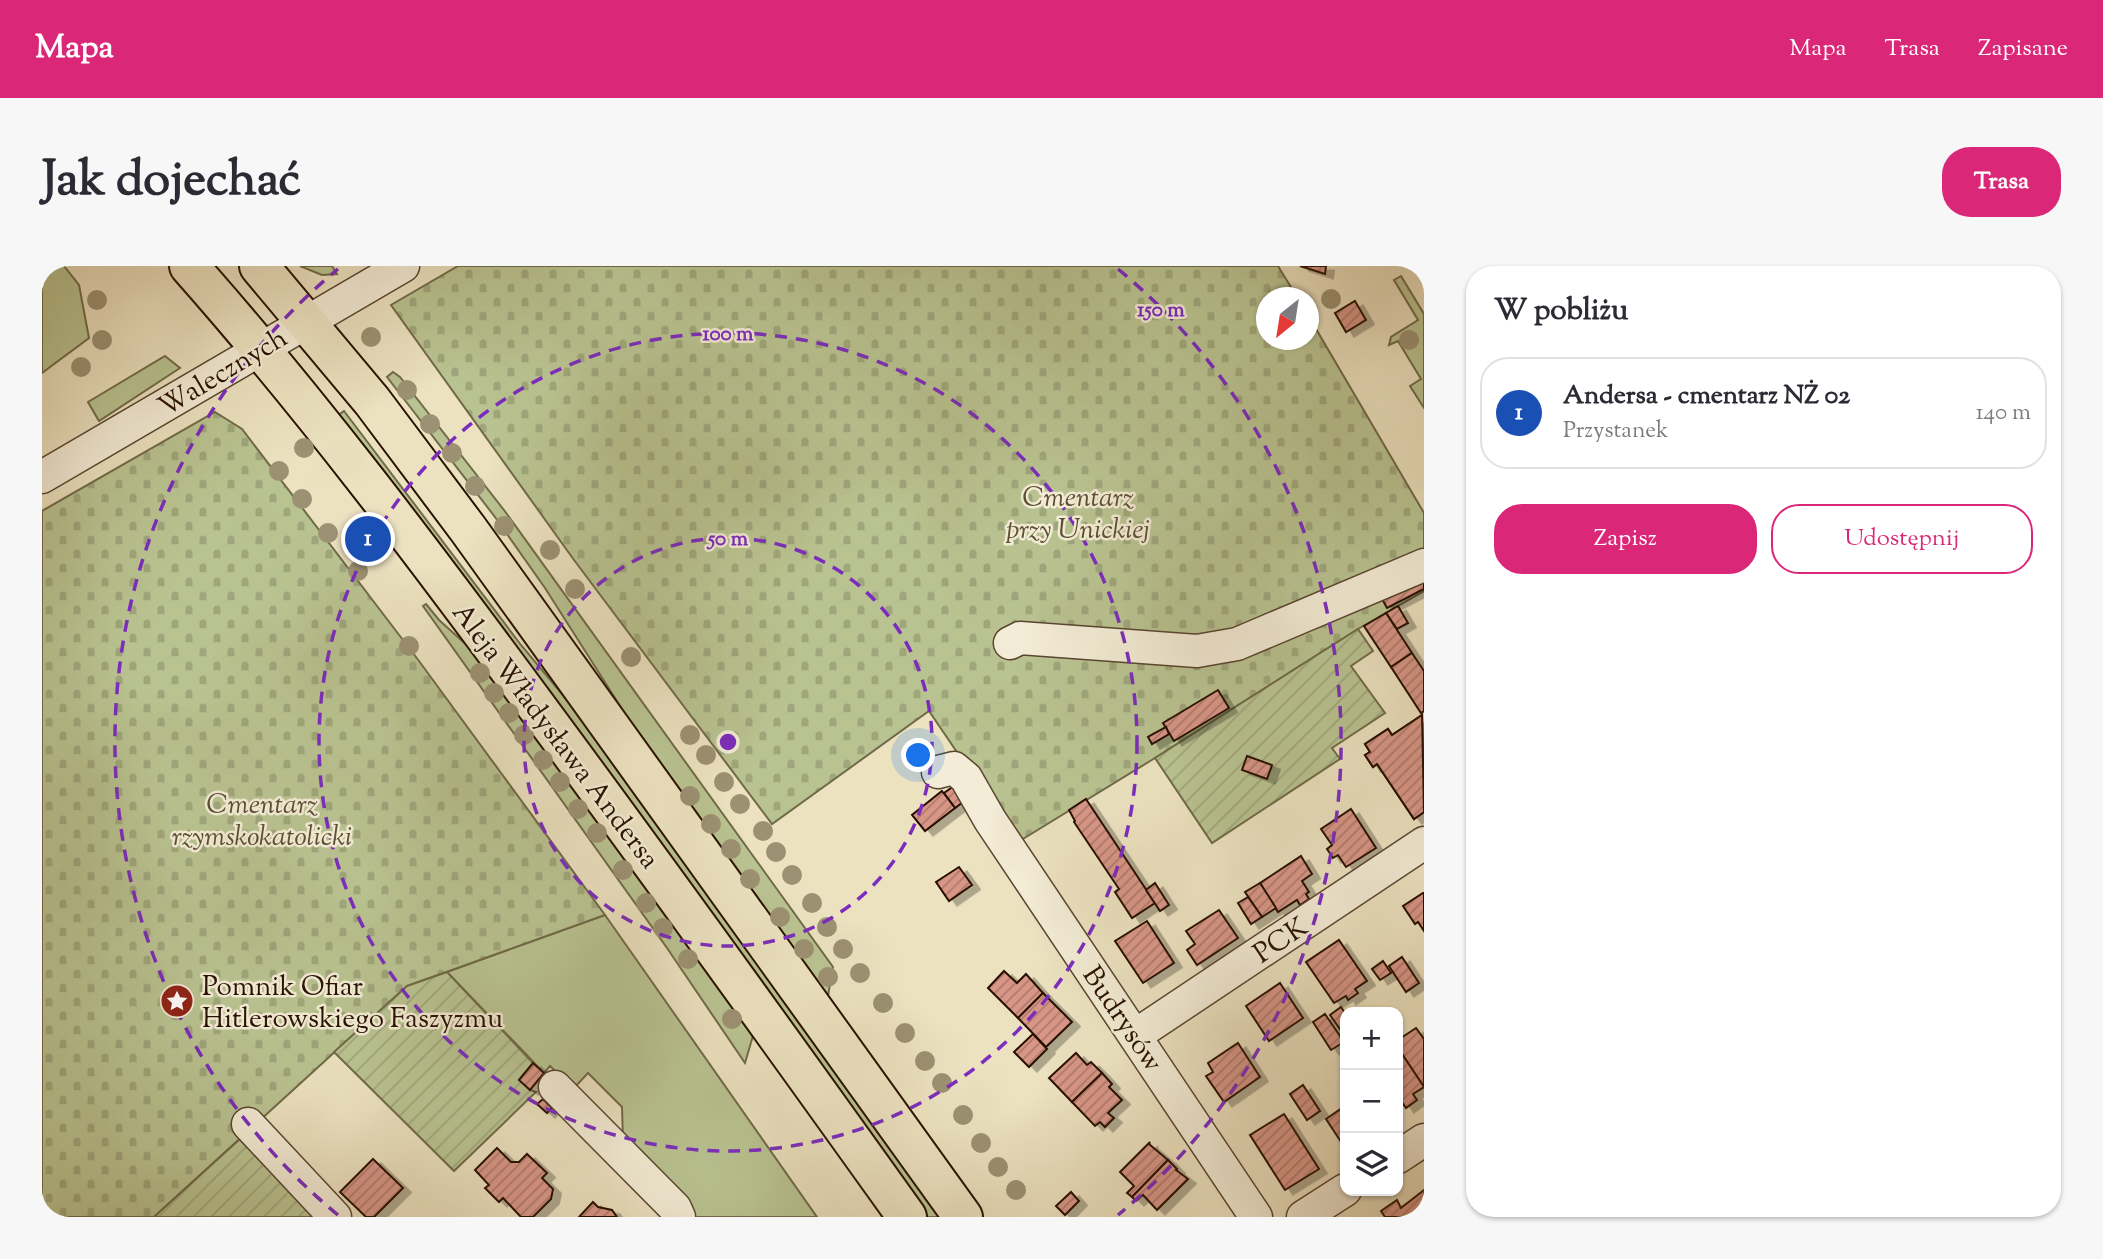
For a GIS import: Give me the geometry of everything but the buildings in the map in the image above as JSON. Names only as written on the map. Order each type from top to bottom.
[{"type":"main road","name":"Aleja Władysława Andersa","points":[[189,266],[317,418],[421,551],[687,910],[907,1217]]},
{"type":"main road","name":"Aleja Władysława Andersa","points":[[259,266],[372,401],[468,528],[964,1217]]},
{"type":"street","name":"Walecznych","points":[[42,477],[403,266]]},
{"type":"street","points":[[1010,643],[1020,638],[1197,651],[1237,643],[1424,565]]},
{"type":"street","name":"Budrysów","points":[[938,772],[954,768],[966,778],[990,820],[1256,1217]]},
{"type":"street","name":"PCK","points":[[1136,1035],[1424,843]]},
{"type":"street","points":[[555,1087],[676,1208],[679,1217]]},
{"type":"street","points":[[248,1125],[335,1217]]},
{"type":"street","points":[[1403,1154],[1424,1140]]},
{"type":"street","points":[[1303,1217],[1340,1193]]},
{"type":"green space","points":[[42,266],[64,266],[79,285],[89,338],[42,373]]},
{"type":"green space","points":[[300,266],[332,266],[337,274],[322,275]]},
{"type":"green space","name":"Cmentarz przy Unickiej","points":[[458,266],[1278,266],[1291,287],[1256,287],[1256,350],[1319,350],[1319,334],[1424,513],[1424,591],[1358,629],[1018,842],[929,711],[772,824],[574,560],[391,305]]},
{"type":"green space","points":[[1401,276],[1424,314],[1424,408],[1410,386],[1421,379],[1398,341],[1389,345],[1391,337],[1418,320],[1394,280]]},
{"type":"green space","points":[[165,356],[180,368],[99,421],[88,402]]},
{"type":"green space","points":[[393,372],[400,377],[504,510],[833,967],[828,996],[636,731],[545,588],[495,517],[387,377]]},
{"type":"green space","points":[[344,411],[521,645],[612,754],[943,1217],[927,1217],[717,925],[336,417]]},
{"type":"green space","name":"Cmentarz rzymskokatolicki","points":[[215,412],[242,429],[419,661],[605,915],[407,986],[154,1217],[42,1217],[42,511]]},
{"type":"green space","points":[[426,604],[439,620],[470,648],[755,1029],[745,1063],[667,948],[423,606]]},
{"type":"green space","points":[[1358,629],[1373,651],[1351,666],[1385,713],[1332,748],[1340,759],[1212,843],[1155,758]]},
{"type":"green space","points":[[605,915],[817,1217],[691,1217],[623,1140],[622,1107],[588,1073],[573,1089],[550,1066],[544,1073],[447,972]]},
{"type":"green space","points":[[447,972],[533,1063],[519,1080],[536,1092],[454,1171],[334,1052],[407,986]]},
{"type":"green space","points":[[240,1139],[315,1217],[154,1217]]},
{"type":"place","name":"Andersa - cmentarz NŻ 02","points":[[368,539]]},
{"type":"place","name":"Pomnik Ofiar Hitlerowskiego Faszyzmu","points":[[177,1001]]}]
